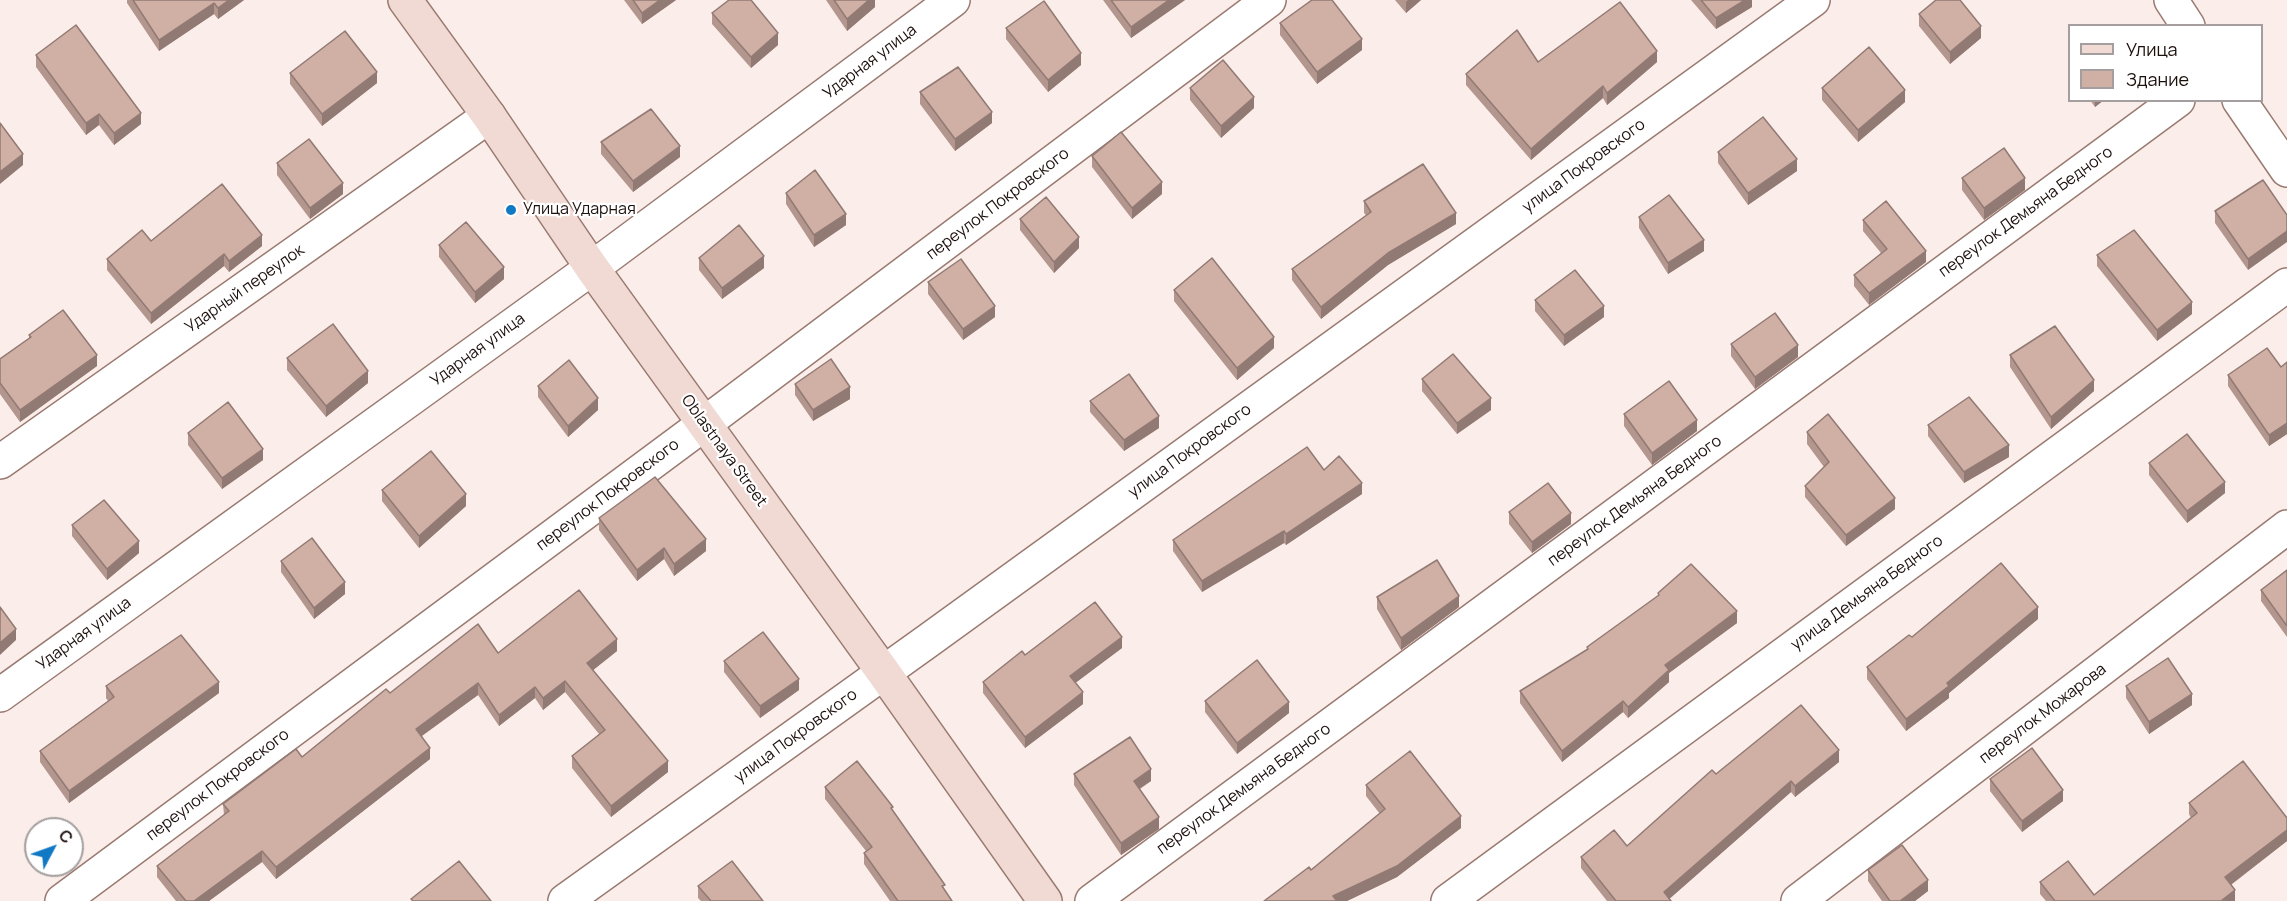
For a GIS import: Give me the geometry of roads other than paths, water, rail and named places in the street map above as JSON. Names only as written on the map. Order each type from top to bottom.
[{"type":"main road","name":"Oblastnaya Street","points":[[405,0],[489,116],[592,268],[1045,901]]},
{"type":"street","name":"Ударная улица","points":[[0,695],[592,268],[953,0]]},
{"type":"street","name":"переулок Покровского","points":[[62,901],[1269,0]]},
{"type":"street","name":"улица Покровского","points":[[566,901],[1813,0]]},
{"type":"street","points":[[2171,0],[2187,24]]},
{"type":"street","name":"переулок Демьяна Бедного","points":[[1092,901],[2175,102]]},
{"type":"street","points":[[2241,102],[2287,170]]},
{"type":"street","name":"Ударный переулок","points":[[0,462],[489,116]]},
{"type":"street","name":"улица Демьяна Бедного","points":[[1448,901],[2287,285]]},
{"type":"street","name":"переулок Можарова","points":[[1798,901],[2287,527]]},
{"type":"place","name":"Улица Ударная","points":[[511,210]]}]
